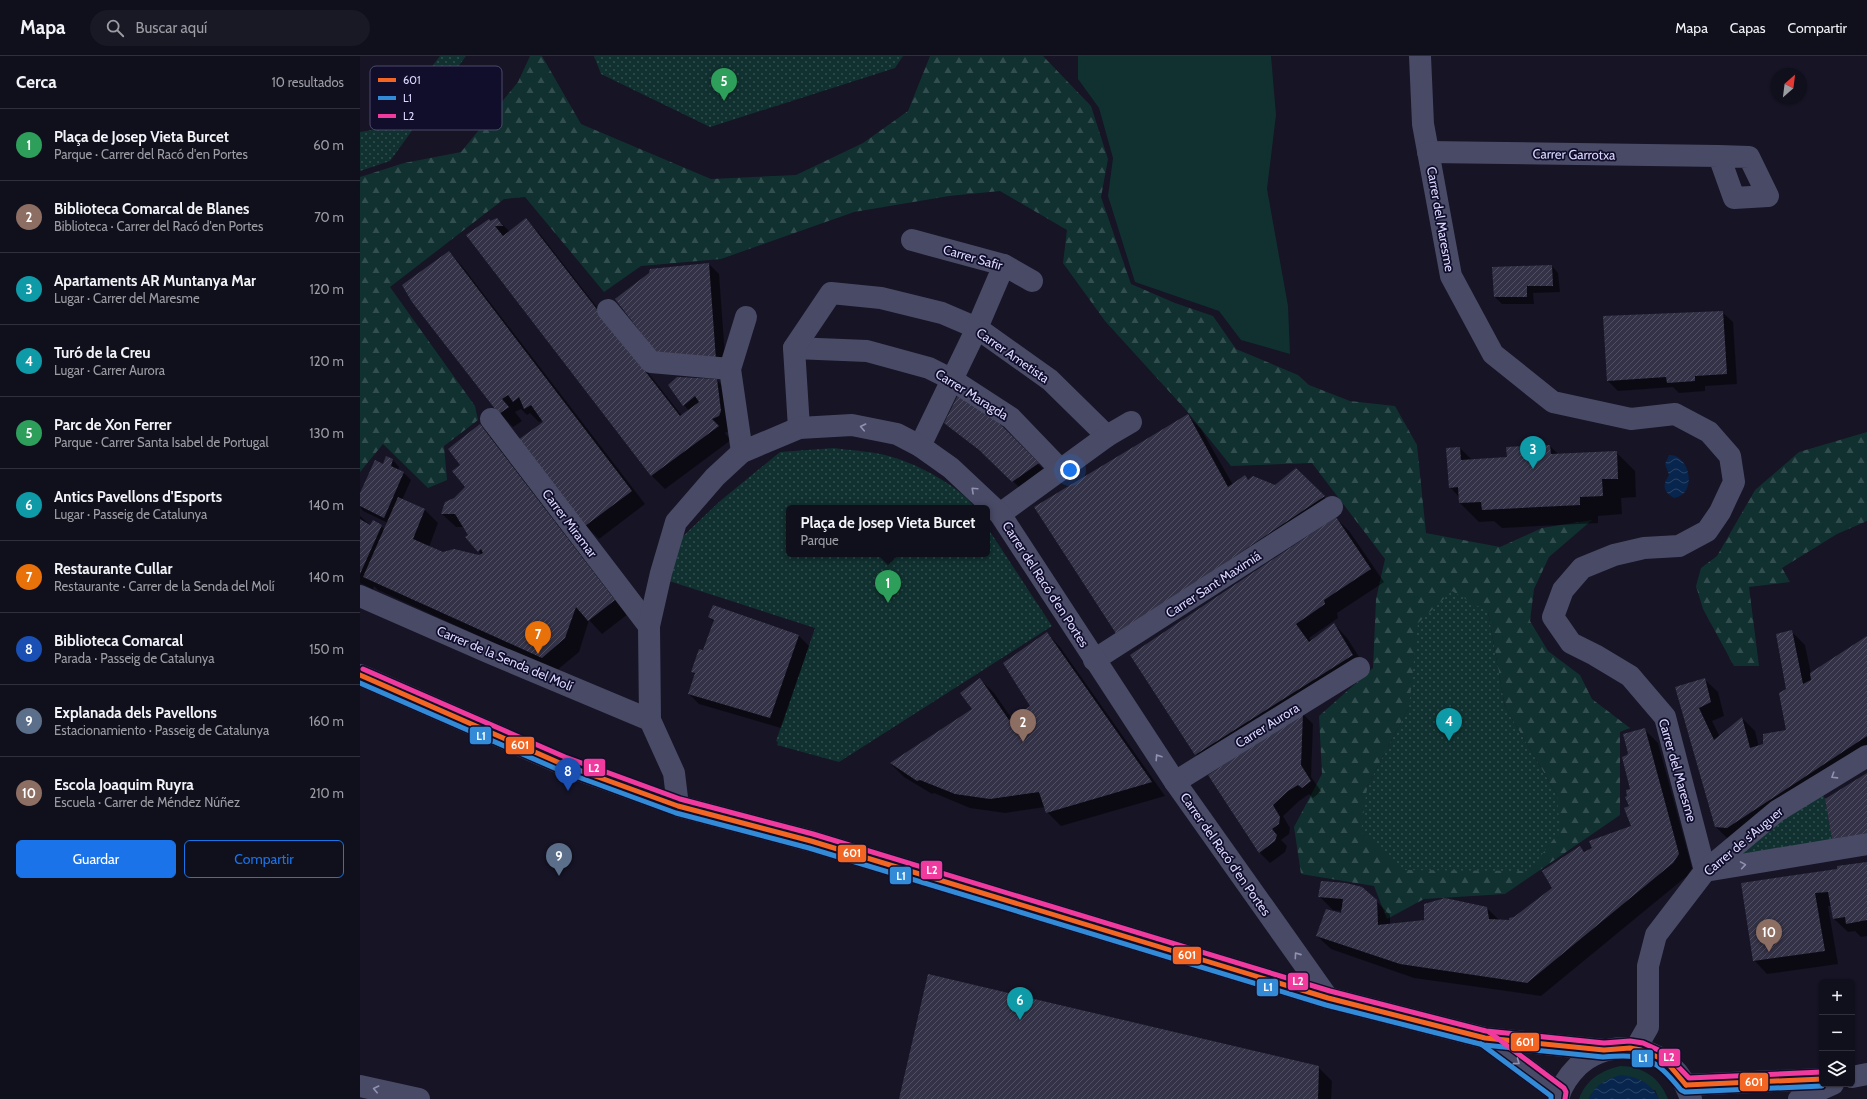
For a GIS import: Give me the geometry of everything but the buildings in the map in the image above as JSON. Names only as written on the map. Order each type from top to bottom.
[{"type":"street","name":"Carrer del Maresme","points":[[1420,56],[1423,124],[1451,276],[1493,354],[1553,402],[1631,419],[1675,414],[1709,432],[1730,456],[1734,482],[1720,512],[1707,531],[1679,546],[1644,548],[1621,553],[1582,568],[1563,590],[1553,617],[1571,643],[1595,655],[1630,676],[1665,717],[1705,871]]},
{"type":"street","name":"Carrer Garrotxa","points":[[1428,152],[1719,156]]},
{"type":"street","name":"Carrer Safir","points":[[912,240],[1004,265],[1032,281]]},
{"type":"street","points":[[920,446],[951,379],[977,328],[1004,265]]},
{"type":"street","name":"Carrer Ametista","points":[[794,348],[830,293],[881,298],[942,313],[977,328],[1050,380],[1107,436]]},
{"type":"street","points":[[608,310],[651,362],[730,369]]},
{"type":"street","points":[[742,452],[730,369],[746,317]]},
{"type":"street","points":[[794,348],[800,428]]},
{"type":"street","name":"Carrer Maragda","points":[[794,348],[867,351],[929,368],[951,379],[1011,418],[1060,469]]},
{"type":"street","name":"Carrer Miramar","points":[[491,419],[650,626]]},
{"type":"street","points":[[1000,514],[1060,469],[1107,436],[1131,422]]},
{"type":"street","name":"Carrer del Racó d'en Portes","points":[[678,806],[674,773],[650,720],[650,626],[661,573],[676,522],[715,477],[742,452],[800,428],[852,425],[897,434],[920,446],[951,468],[1000,514],[1175,782],[1328,998]]},
{"type":"street","name":"Carrer Sant Maximiá","points":[[1094,660],[1332,507]]},
{"type":"street","name":"Carrer de la Senda del Molí","points":[[360,596],[490,653],[650,720]]},
{"type":"street","name":"Carrer Aurora","points":[[1175,782],[1359,668]]},
{"type":"street","points":[[360,675],[562,764],[678,806],[811,841],[1328,998],[1485,1038],[1604,1050],[1636,1048],[1656,1055],[1674,1068],[1689,1092],[1819,1079]]},
{"type":"street","name":"Carrer de s'Auguer","points":[[1636,1048],[1648,1027],[1648,966],[1656,934],[1705,871],[1777,811],[1867,756]]},
{"type":"street","points":[[1705,871],[1867,844]]},
{"type":"street","points":[[1485,1038],[1558,1096],[1569,1074],[1585,1059],[1604,1050]]},
{"type":"street","points":[[1855,1076],[1867,1074]]},
{"type":"street","points":[[360,1086],[419,1099]]},
{"type":"street","points":[[1798,1099],[1826,1087]]},
{"type":"green space","points":[[440,56],[466,56],[459,66],[432,66]]},
{"type":"green space","points":[[530,56],[542,56],[581,124],[711,179],[796,175],[863,143],[908,111],[930,56],[1043,56],[1091,106],[1108,159],[1101,197],[1131,284],[1175,303],[1213,316],[1236,349],[1298,375],[1309,385],[1350,401],[1395,406],[1417,445],[1426,533],[1500,547],[1542,528],[1592,520],[1549,557],[1534,589],[1530,621],[1548,651],[1580,675],[1592,699],[1630,728],[1620,732],[1620,815],[1505,894],[1424,899],[1387,919],[1374,886],[1301,874],[1294,827],[1322,774],[1319,716],[1373,668],[1376,599],[1385,559],[1312,463],[1231,466],[1186,410],[1105,321],[1063,263],[1067,230],[1000,191],[949,196],[854,212],[721,259],[641,266],[604,292],[525,197],[504,199],[390,287],[475,406],[478,420],[444,446],[447,480],[428,488],[383,444],[360,472],[360,177],[404,163],[461,152],[479,130],[502,130],[502,102],[518,82]],"holes":[[[1488,612],[1505,707],[1557,795],[1367,787],[1409,707]]]},
{"type":"green space","points":[[594,56],[903,56],[895,68],[710,127],[601,74]]},
{"type":"green space","points":[[1078,56],[1271,56],[1276,115],[1267,189],[1288,306],[1290,354],[1241,340],[1219,311],[1135,282],[1108,196],[1113,158],[1099,108],[1078,79]]},
{"type":"green space","points":[[372,130],[412,130],[390,161],[360,171],[360,132]]},
{"type":"green space","points":[[1867,432],[1867,521],[1837,534],[1782,568],[1790,582],[1749,587],[1759,666],[1734,666],[1703,609],[1696,586],[1701,568],[1717,556],[1755,490],[1799,452]]},
{"type":"green space","points":[[834,448],[878,453],[902,460],[925,470],[949,484],[972,505],[786,505],[786,557],[990,557],[990,532],[1052,626],[839,762],[777,745],[778,742],[776,741],[815,628],[669,581],[682,537],[719,502],[780,452]]},
{"type":"green space","points":[[1452,591],[1488,612],[1505,707],[1557,795],[1560,831],[1529,871],[1402,870],[1361,832],[1367,787],[1409,707],[1418,623]]},
{"type":"green space","points":[[1819,785],[1825,799],[1834,850],[1727,867]]},
{"type":"green space","points":[[1620,1066],[1636,1068],[1650,1075],[1660,1085],[1668,1099],[1659,1099],[1655,1090],[1591,1094],[1589,1099],[1579,1099],[1582,1092],[1595,1077]]},
{"type":"water","points":[[1669,455],[1676,456],[1682,460],[1686,467],[1689,482],[1687,489],[1682,495],[1674,498],[1666,491],[1665,488],[1665,482],[1669,475],[1665,464]]},
{"type":"water","points":[[1621,1075],[1633,1077],[1644,1082],[1656,1093],[1659,1099],[1589,1099],[1595,1089],[1602,1083]]},
{"type":"transit line","name":"L2","points":[[363,669],[565,757],[680,799],[813,834],[1330,991],[1486,1031],[1604,1043],[1630,1041],[1643,1043],[1665,1053],[1689,1078],[1819,1072]]},
{"type":"transit line","name":"601","points":[[360,675],[562,764],[678,806],[811,841],[1328,998],[1485,1038],[1604,1050],[1630,1048],[1641,1050],[1660,1058],[1669,1065],[1686,1085]]},
{"type":"transit line","name":"L1","points":[[360,683],[559,770],[676,813],[809,848],[1326,1005],[1484,1045],[1603,1057],[1639,1057],[1656,1064],[1681,1090],[1685,1092],[1819,1086]]},
{"type":"transit line","name":"L2","points":[[1489,1032],[1564,1088],[1566,1092],[1565,1099]]},
{"type":"transit line","name":"L1","points":[[1481,1044],[1551,1096],[1551,1098]]},
{"type":"transit line","name":"601","points":[[1686,1085],[1819,1079]]},
{"type":"place","name":"Parc de Xon Ferrer","points":[[724,101]]},
{"type":"place","name":"Apartaments AR Muntanya Mar","points":[[1533,469]]},
{"type":"place","name":"Plaça de Josep Vieta Burcet","points":[[888,603]]},
{"type":"place","name":"Restaurante Cullar","points":[[538,654]]},
{"type":"place","name":"Turó de la Creu","points":[[1449,741]]},
{"type":"place","name":"Biblioteca Comarcal de Blanes","points":[[1023,742]]},
{"type":"place","name":"Biblioteca Comarcal","points":[[568,791]]},
{"type":"place","name":"Explanada dels Pavellons","points":[[559,876]]},
{"type":"place","name":"Escola Joaquim Ruyra","points":[[1769,952]]},
{"type":"place","name":"Antics Pavellons d'Esports","points":[[1020,1020]]}]
